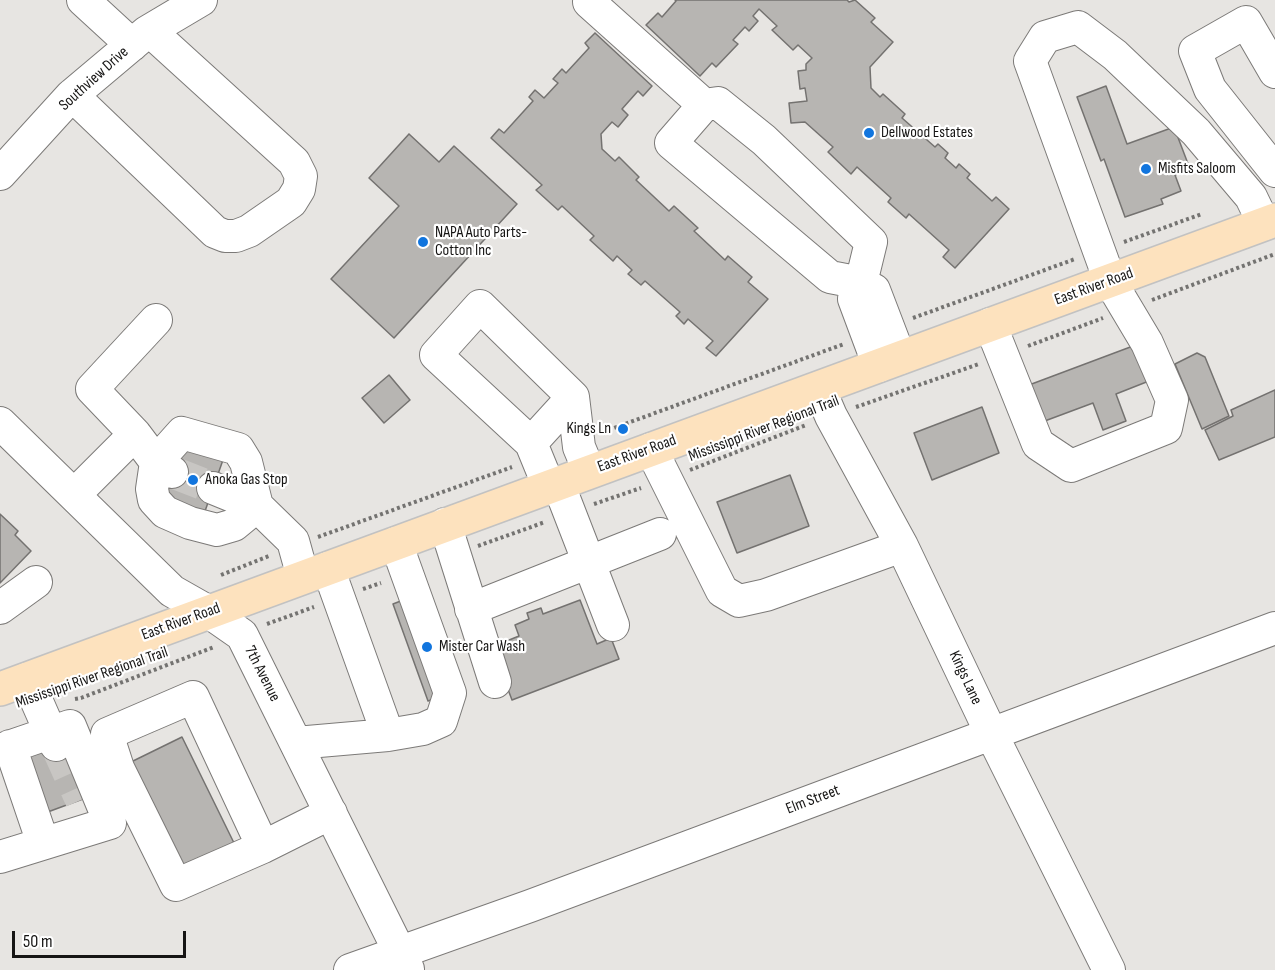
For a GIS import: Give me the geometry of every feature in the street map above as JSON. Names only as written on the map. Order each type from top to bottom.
[{"type":"main road","name":"East River Road","points":[[13,684],[209,612],[323,581],[396,543],[445,524],[549,477],[589,471],[651,449],[825,402],[890,362],[990,324],[1110,281],[1271,233]]},
{"type":"street","points":[[72,95],[215,232],[236,237],[249,231],[291,202],[299,189],[301,176],[294,162],[141,38],[83,0]]},
{"type":"street","name":"Southview Drive","points":[[0,174],[72,95],[141,38],[201,0]]},
{"type":"street","points":[[591,0],[589,2],[704,105]]},
{"type":"street","points":[[1275,72],[1246,22],[1195,51],[1210,89],[1275,171]]},
{"type":"street","points":[[990,324],[1038,444],[1071,466],[1166,428],[1172,400],[1147,343],[1110,281],[1029,61],[1045,37],[1078,27],[1115,55],[1196,132],[1251,197],[1271,233]]},
{"type":"street","points":[[861,283],[871,242],[764,140],[718,103],[704,105],[671,142],[830,277],[861,283],[874,290],[878,331],[890,362]]},
{"type":"street","points":[[589,471],[578,441],[573,398],[480,306],[436,355],[549,477],[589,563],[614,625]]},
{"type":"street","points":[[156,320],[92,389],[164,467]]},
{"type":"street","points":[[549,477],[573,398]]},
{"type":"street","name":"Kings Lane","points":[[825,402],[902,546],[991,733],[1109,970]]},
{"type":"street","name":"7th Avenue","points":[[0,423],[172,591],[209,612],[242,635],[404,961]]},
{"type":"street","points":[[182,433],[238,449],[246,462],[257,506],[234,525],[217,530],[190,523],[165,512],[154,500],[152,489],[182,433]]},
{"type":"street","points":[[74,495],[135,434]]},
{"type":"street","points":[[651,449],[722,591],[739,601],[766,595],[902,546]]},
{"type":"street","points":[[213,488],[257,506],[293,541],[294,546],[323,581],[388,735]]},
{"type":"street","points":[[445,524],[495,682]]},
{"type":"street","points":[[471,609],[660,534]]},
{"type":"street","points":[[296,743],[388,735],[423,729],[441,721],[450,693],[396,543]]},
{"type":"street","points":[[0,608],[36,582]]},
{"type":"street","name":"Elm Street","points":[[350,970],[404,961],[541,902],[1275,628]]},
{"type":"street","points":[[13,684],[49,728]]},
{"type":"street","points":[[263,847],[193,698],[107,734],[118,768],[176,885],[263,847],[331,813]]},
{"type":"street","points":[[0,857],[110,823],[70,726],[49,728],[5,748],[43,843]]},
{"type":"street","points":[[81,800],[94,828]]},
{"type":"path","points":[[578,441],[1099,250],[1207,213]]},
{"type":"path","name":"Mississippi River Regional Trail","points":[[454,555],[549,477],[666,479],[825,402],[1004,355],[1126,309],[1271,233]]},
{"type":"path","points":[[220,576],[294,546],[549,477]]},
{"type":"path","points":[[262,626],[323,581],[407,573]]},
{"type":"path","name":"Mississippi River Regional Trail","points":[[49,728],[63,700],[81,698],[215,647]]},
{"type":"building","name":"Dellwood Estates","points":[[675,0],[847,0],[849,2],[855,0],[875,18],[871,22],[893,42],[870,67],[871,88],[880,97],[883,94],[905,114],[902,118],[935,147],[938,144],[948,153],[945,158],[956,168],[959,164],[970,174],[967,178],[992,201],[996,197],[1009,209],[955,268],[943,257],[949,250],[909,214],[906,218],[888,202],[891,198],[857,167],[851,174],[828,152],[833,147],[805,122],[791,123],[789,103],[807,101],[805,88],[800,89],[798,71],[806,70],[806,64],[812,58],[798,45],[793,50],[772,30],[777,26],[759,9],[753,16],[758,21],[749,31],[745,27],[733,40],[738,44],[716,67],[712,63],[700,76],[646,25],[658,13],[662,17]]},
{"type":"building","points":[[595,33],[652,86],[643,96],[638,91],[622,109],[628,115],[618,127],[612,122],[601,134],[602,149],[615,161],[619,157],[639,177],[636,180],[669,211],[674,206],[698,228],[694,231],[725,260],[728,256],[752,277],[748,282],[768,299],[716,356],[706,348],[713,341],[688,319],[684,324],[676,316],[680,312],[645,281],[641,285],[628,274],[632,270],[617,256],[613,261],[590,240],[594,236],[562,206],[558,210],[536,190],[542,185],[491,138],[499,129],[504,133],[533,101],[529,97],[535,90],[544,98],[558,83],[553,79],[562,69],[566,73],[589,48],[585,43]]},
{"type":"building","points":[[1106,86],[1127,144],[1174,127],[1190,169],[1175,175],[1181,191],[1161,199],[1163,204],[1125,217],[1104,159],[1101,161],[1077,97]]},
{"type":"building","name":"NAPA Auto Parts- Cotton Inc","points":[[409,134],[439,162],[454,146],[517,204],[394,338],[331,279],[399,206],[369,178]]},
{"type":"building","points":[[1141,343],[1154,379],[1116,394],[1126,421],[1103,430],[1093,403],[1034,425],[1021,388]]},
{"type":"building","points":[[1197,353],[1205,357],[1229,416],[1202,429],[1175,364]]},
{"type":"building","points":[[389,375],[410,400],[384,423],[362,398]]},
{"type":"building","points":[[1275,390],[1275,437],[1219,460],[1205,430],[1233,416],[1231,410]]},
{"type":"building","points":[[982,407],[999,453],[932,480],[914,433]]},
{"type":"building","name":"Anoka Gas Stop","points":[[183,442],[224,457],[204,514],[162,500]]},
{"type":"building","points":[[790,475],[809,526],[737,553],[717,502]]},
{"type":"building","points":[[0,514],[18,531],[15,535],[31,551],[0,583]]},
{"type":"building","name":"Mister Car Wash","points":[[416,595],[460,690],[428,701],[393,604]]},
{"type":"building","points":[[580,600],[597,644],[611,638],[619,659],[512,700],[492,647],[519,636],[515,625],[529,619],[527,613],[541,608],[543,614]]},
{"type":"building","points":[[182,737],[235,845],[176,874],[131,762]]},
{"type":"building","points":[[70,739],[91,796],[45,813],[24,757]]},
{"type":"tunnel","points":[[172,472],[213,488]]},
{"type":"tunnel","points":[[56,745],[81,800]]},
{"type":"place","name":"Dellwood Estates","points":[[869,133]]},
{"type":"place","name":"Misfits Saloom","points":[[1146,169]]},
{"type":"place","name":"NAPA Auto Parts- Cotton Inc","points":[[423,242]]},
{"type":"place","name":"Kings Ln","points":[[623,429]]},
{"type":"place","name":"Anoka Gas Stop","points":[[193,480]]},
{"type":"place","name":"Mister Car Wash","points":[[427,647]]}]
